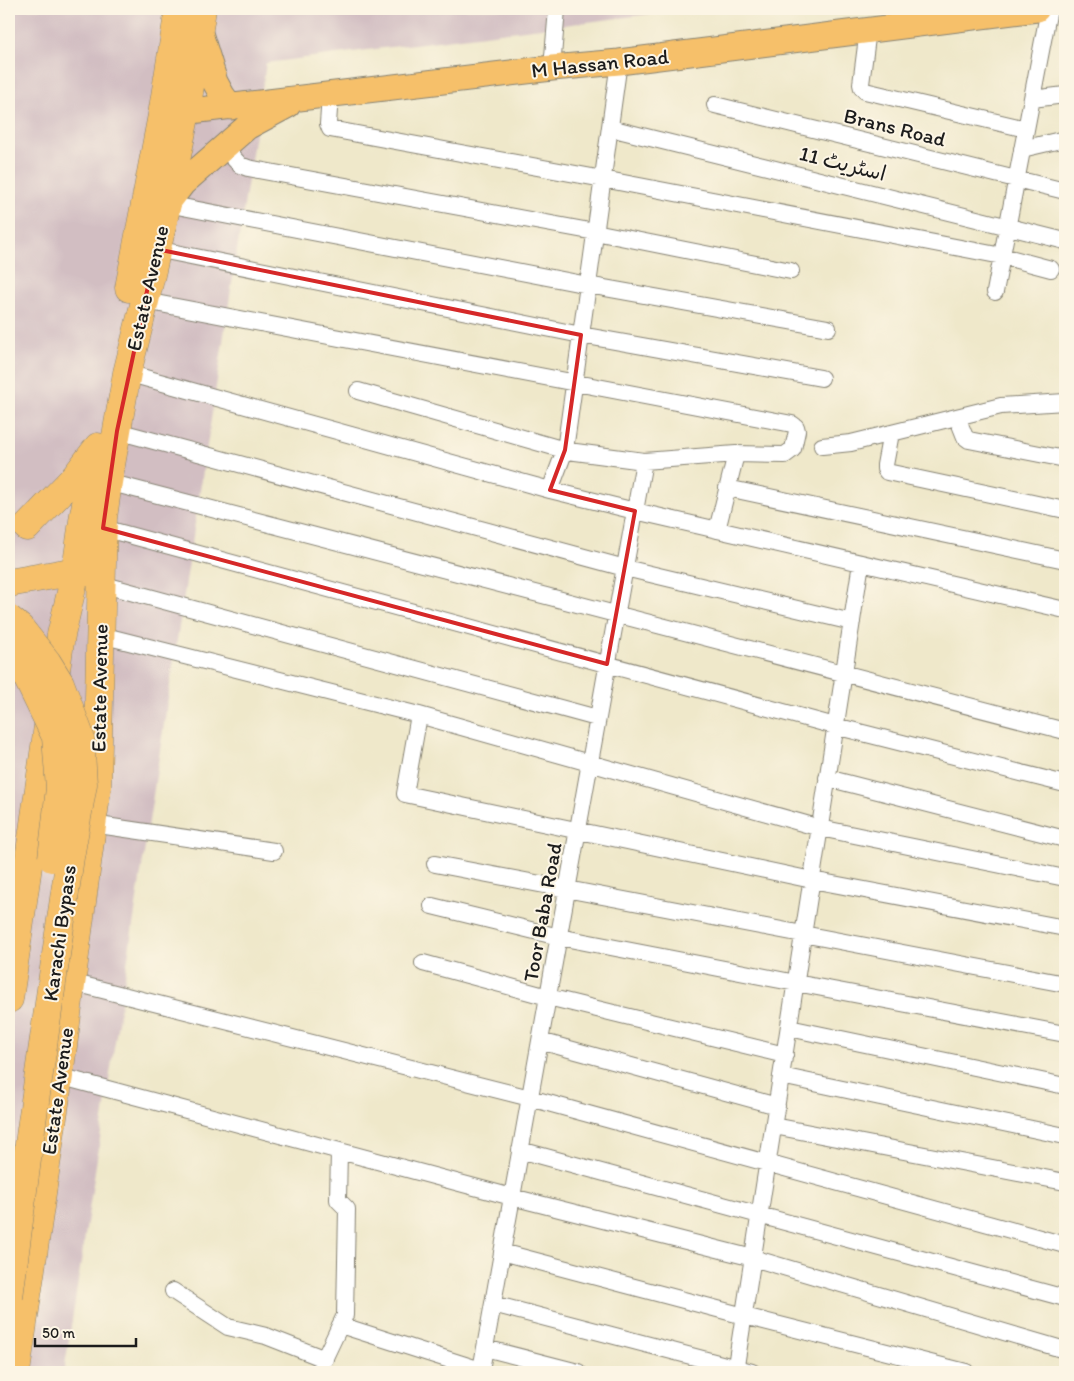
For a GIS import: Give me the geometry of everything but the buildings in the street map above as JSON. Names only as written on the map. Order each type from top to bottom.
[{"type":"highway","name":"Estate Avenue","points":[[96,520],[108,482],[107,439],[127,373],[167,204],[179,9]]},
{"type":"highway","name":"Estate Avenue","points":[[16,1372],[59,1076],[97,788],[101,635],[93,576],[96,520],[115,361],[174,113],[201,19]]},
{"type":"highway","points":[[18,532],[75,477],[107,439]]},
{"type":"highway","points":[[18,532],[48,517],[58,515],[68,514],[96,520]]},
{"type":"highway","name":"Estate Avenue","points":[[9,999],[61,635],[93,576]]},
{"type":"highway","points":[[9,583],[93,576]]},
{"type":"highway","name":"Karachi Bypass","points":[[9,619],[20,628],[42,655],[60,683],[80,736],[83,784],[63,906],[9,1297]]},
{"type":"highway","name":"Karachi Bypass","points":[[9,654],[24,670],[56,737],[60,788],[9,1162]]},
{"type":"highway","points":[[57,669],[67,662],[79,661],[90,664],[100,671]]},
{"type":"main road","name":"M Hassan Road","points":[[174,113],[552,68],[620,62],[1037,9]]},
{"type":"main road","points":[[201,19],[215,82],[231,107]]},
{"type":"main road","points":[[167,204],[183,183],[247,127],[304,98]]},
{"type":"street","points":[[552,68],[556,9]]},
{"type":"street","points":[[995,292],[1049,9]]},
{"type":"street","points":[[868,30],[862,84],[862,88],[865,90],[1026,128]]},
{"type":"street","points":[[550,490],[565,450],[620,62]]},
{"type":"street","points":[[330,95],[328,124],[330,129],[603,179],[1002,256],[1051,269]]},
{"type":"street","points":[[1032,99],[1065,95]]},
{"type":"street","name":"Brans Road","points":[[715,105],[1065,190]]},
{"type":"street","name":"اسٹریٹ 11","points":[[610,128],[1065,241]]},
{"type":"street","points":[[1022,149],[1065,140]]},
{"type":"street","points":[[223,148],[240,165],[248,168],[791,270]]},
{"type":"street","points":[[167,204],[828,328]]},
{"type":"street","points":[[156,249],[581,334],[820,378]]},
{"type":"street","points":[[145,301],[792,424],[798,431],[793,449],[785,455],[736,454],[644,461],[565,450],[358,391]]},
{"type":"street","points":[[127,373],[550,490],[1065,610]]},
{"type":"street","points":[[822,446],[851,443],[1001,406],[1065,402]]},
{"type":"street","points":[[957,417],[965,437],[969,440],[1065,459]]},
{"type":"street","points":[[891,433],[885,465],[887,472],[1065,510]]},
{"type":"street","points":[[107,439],[625,568],[852,622]]},
{"type":"street","points":[[717,530],[736,454]]},
{"type":"street","name":"Toor Baba Road","points":[[340,1325],[481,1370],[644,461]]},
{"type":"street","points":[[108,482],[1065,731]]},
{"type":"street","points":[[727,488],[1065,560]]},
{"type":"street","points":[[96,520],[607,664],[836,726],[1065,784]]},
{"type":"street","points":[[493,1304],[741,1371],[744,1316],[861,563]]},
{"type":"street","points":[[93,576],[597,718]]},
{"type":"street","points":[[101,635],[419,715],[820,828],[1065,878]]},
{"type":"street","points":[[419,715],[405,794],[812,880],[1065,928]]},
{"type":"street","points":[[827,778],[1065,839]]},
{"type":"street","points":[[92,824],[274,851]]},
{"type":"street","points":[[436,864],[1065,984]]},
{"type":"street","points":[[432,906],[559,937],[796,984],[1065,1034]]},
{"type":"street","points":[[423,963],[548,997],[785,1055]]},
{"type":"street","points":[[72,982],[530,1098],[1065,1245]]},
{"type":"street","points":[[789,1028],[1065,1086]]},
{"type":"street","points":[[540,1041],[777,1106]]},
{"type":"street","points":[[59,1076],[339,1151],[753,1258],[1065,1350]]},
{"type":"street","points":[[781,1076],[1065,1136]]},
{"type":"street","points":[[774,1126],[1065,1182]]},
{"type":"street","points":[[520,1150],[1065,1298]]},
{"type":"street","points":[[173,1291],[228,1327],[266,1336],[321,1366],[345,1315],[347,1209],[338,1200],[339,1151]]},
{"type":"street","points":[[502,1252],[966,1372]]},
{"type":"street","points":[[485,1348],[578,1372]]},
{"type":"highlighted area","points":[[156,249],[581,335],[565,450],[550,490],[635,511],[607,664],[103,528],[117,431]]},
{"type":"shaded area","points":[[9,9],[689,9],[266,63],[64,1372],[9,1372]]}]
